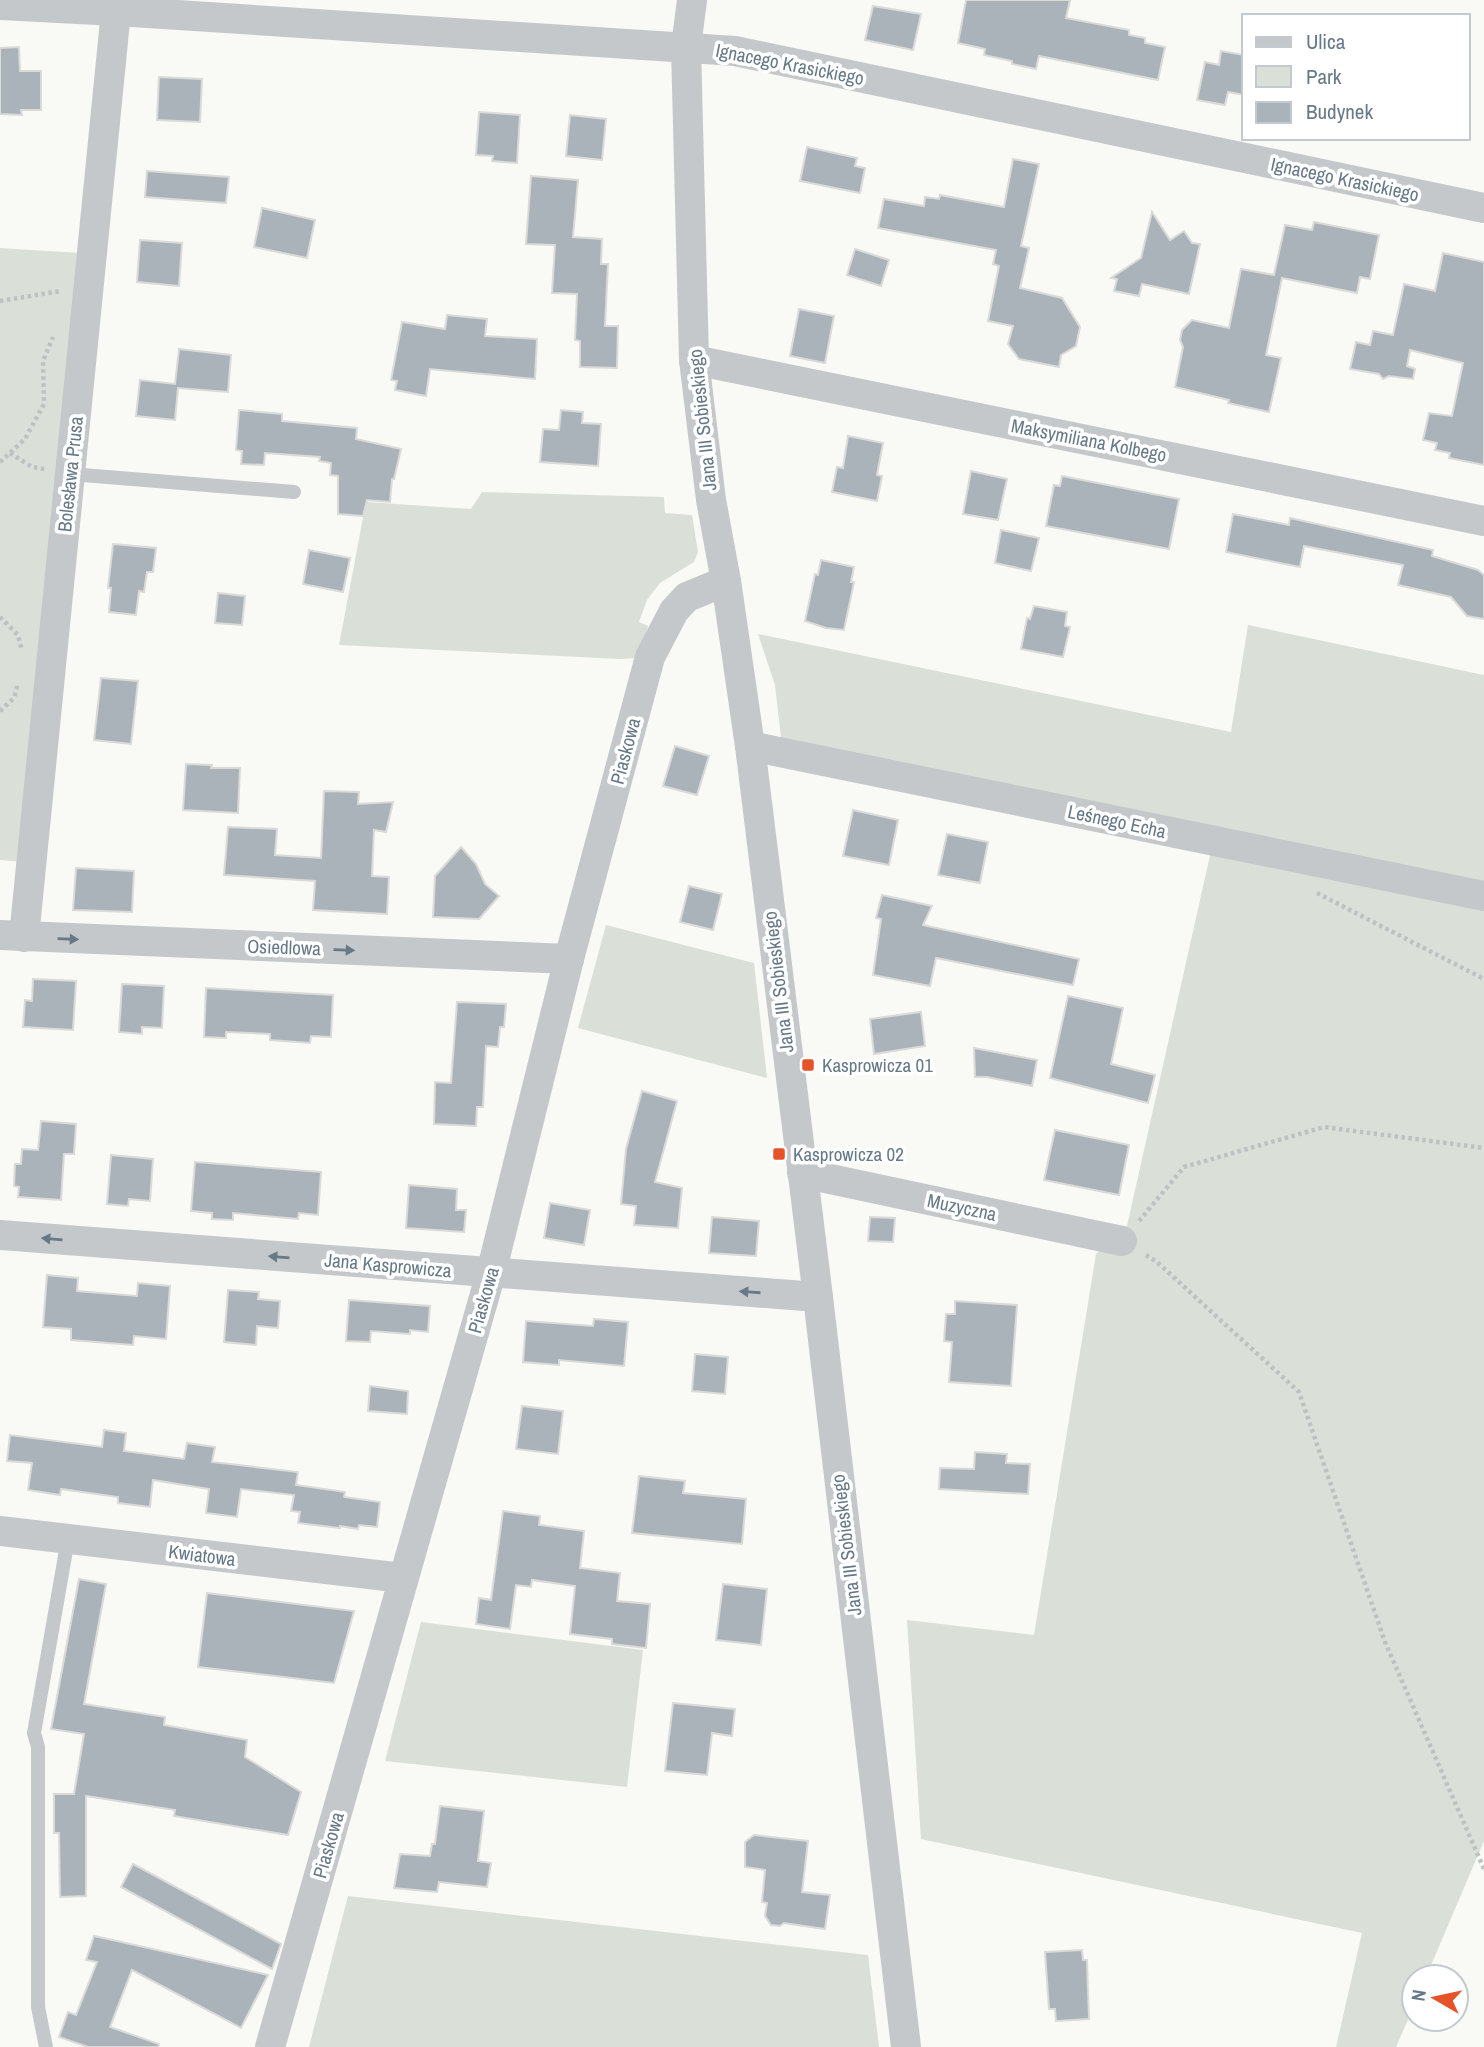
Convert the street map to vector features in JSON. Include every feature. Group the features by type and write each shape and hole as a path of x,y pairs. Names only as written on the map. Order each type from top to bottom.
{"street":[{"name":"Jana III Sobieskiego","path":"692,0 686,47 694,360 711,500 726,581 750,746 906,2047"},
{"name":"Ignacego Krasickiego","path":"0,5 735,51 1484,208"},
{"name":"Bolesława Prusa","path":"12,936 70,474 116,11"},
{"name":"Maksymiliana Kolbego","path":"694,360 1484,521"},
{"name":"Piaskowa","path":"270,2047 491,1273 569,959 650,657 674,611 687,597 726,581"},
{"name":"Leśnego Echa","path":"750,746 1484,896"},
{"name":"Osiedlowa","path":"12,936 569,959"},
{"name":"Muzyczna","path":"802,1173 1122,1241"},
{"name":"Jana Kasprowicza","path":"0,1235 818,1297"},
{"name":"Kwiatowa","path":"0,1531 403,1578"}],"lane":[{"path":"70,474 294,492"},
{"path":"46,2047 38,2007 38,1747 34,1733 68,1539"}],"path":[{"path":"0,301 62,291 61,301"},
{"path":"0,462 25,439 44,404 43,361 55,330"},
{"path":"0,616 18,635 24,662"},
{"path":"0,711 14,698 21,674"},
{"path":"1311,890 1484,979"},
{"path":"1484,1148 1324,1127 1184,1167 1122,1241 1157,1262 1298,1392 1385,1642 1484,1869"}],"green space":[{"path":"0,248 81,253 24,862 0,860"},
{"path":"482,492 664,497 665,513 692,515 698,552 694,562 660,583 647,600 639,622 648,626 639,658 339,645 366,502 471,509"},
{"path":"1248,625 1484,675 1484,888 782,746 775,685 758,634 1231,732"},
{"path":"1211,851 1484,907 1484,1841 1432,1963 1400,1963 1400,2033 1402,2033 1396,2047 1336,2047 1362,1933 921,1839 907,1620 1034,1635 1096,1254 1127,1226"},
{"path":"606,925 754,963 767,1078 578,1028"},
{"path":"421,1622 643,1650 627,1787 385,1761"},
{"path":"348,1896 868,1955 879,2047 309,2047"}],"building":[{"path":"966,0 1070,0 1066,18 1129,30 1129,35 1145,38 1145,43 1165,47 1158,80 1039,56 1036,69 984,55 985,49 958,43"},
{"path":"873,6 921,14 913,50 865,40"},
{"path":"19,47 20,71 41,71 41,110 21,110 22,115 0,114 0,48"},
{"path":"1221,51 1242,55 1242,95 1228,92 1225,105 1197,100 1205,62 1219,65"},
{"path":"159,77 202,79 200,122 157,120"},
{"path":"479,112 520,115 517,163 492,161 493,156 476,155"},
{"path":"570,115 606,119 602,160 566,156"},
{"path":"807,147 857,158 855,166 865,168 860,193 800,181"},
{"path":"1013,159 1039,164 1021,246 1029,248 1020,288 1062,298 1080,327 1076,346 1061,355 1059,367 1019,359 1008,344 1013,326 988,321 999,266 993,264 996,250 878,228 884,199 924,206 925,197 939,199 940,195 1004,207"},
{"path":"147,171 229,177 226,203 145,197"},
{"path":"531,176 578,180 573,237 602,239 601,264 608,264 605,326 618,326 617,368 580,367 580,341 575,340 577,294 552,293 555,245 526,244"},
{"path":"262,208 315,220 307,258 254,247"},
{"path":"1152,212 1170,240 1184,231 1192,243 1200,244 1189,294 1142,284 1139,296 1114,291 1117,279 1111,278 1141,258"},
{"path":"1314,222 1379,235 1370,279 1360,277 1357,293 1282,278 1266,355 1281,358 1269,412 1175,387 1183,347 1180,340 1182,330 1192,320 1229,328 1241,269 1274,275 1285,225 1312,230"},
{"path":"140,240 182,243 179,286 137,282"},
{"path":"855,249 889,260 881,286 847,275"},
{"path":"1443,253 1484,262 1484,465 1449,458 1450,453 1435,450 1437,443 1423,440 1429,413 1452,416 1463,363 1410,350 1407,366 1415,369 1413,379 1389,376 1383,379 1379,374 1350,369 1356,342 1370,345 1373,331 1393,335 1404,284 1435,291"},
{"path":"799,309 834,316 825,363 790,356"},
{"path":"447,315 487,319 485,336 537,339 535,379 430,369 426,396 395,390 397,381 391,380 402,322 445,329"},
{"path":"179,349 231,355 228,392 178,388 175,420 136,416 140,380 175,384"},
{"path":"239,410 282,414 282,421 357,428 356,439 401,449 392,479 390,502 367,500 363,516 338,514 338,476 330,475 331,463 319,461 320,457 265,453 264,465 241,464 242,451 236,450"},
{"path":"561,410 583,412 582,423 601,424 598,466 540,462 543,429 559,430"},
{"path":"848,436 883,443 877,475 882,476 877,501 832,492 837,467 843,468"},
{"path":"971,471 1007,479 998,520 963,514"},
{"path":"1062,476 1179,499 1169,549 1046,526 1054,485 1060,486"},
{"path":"1233,514 1289,525 1290,518 1433,550 1432,556 1478,570 1484,575 1484,619 1467,616 1451,597 1398,585 1403,565 1304,546 1300,567 1226,552"},
{"path":"1001,530 1039,538 1031,571 995,563"},
{"path":"113,544 156,548 153,572 147,572 144,592 139,591 136,615 109,612 111,588 108,588"},
{"path":"309,550 350,558 343,592 303,584"},
{"path":"821,560 854,567 851,582 854,582 844,630 805,621 815,574 818,575"},
{"path":"218,593 245,596 242,625 215,623"},
{"path":"1034,606 1067,612 1065,626 1070,627 1063,657 1021,649 1027,618 1030,619"},
{"path":"101,678 138,681 131,744 94,740"},
{"path":"675,746 709,756 697,795 663,786"},
{"path":"186,764 212,765 211,768 240,768 238,813 183,810"},
{"path":"324,791 359,792 358,804 393,802 386,832 374,830 372,876 389,877 387,914 313,910 315,881 224,875 228,827 277,829 275,855 321,858"},
{"path":"853,810 898,820 889,865 843,856"},
{"path":"947,834 988,842 980,883 938,875"},
{"path":"461,847 476,864 485,884 499,896 479,919 433,917 435,876"},
{"path":"76,868 134,871 132,912 73,910"},
{"path":"689,886 722,894 713,930 680,922"},
{"path":"882,895 932,906 923,925 1079,959 1073,985 936,958 930,986 873,975 881,919 876,918"},
{"path":"33,979 76,981 73,1030 23,1027 25,1000 32,1001"},
{"path":"122,984 164,986 162,1028 142,1027 142,1034 119,1032"},
{"path":"206,988 333,995 331,1037 311,1036 310,1043 270,1040 270,1034 226,1032 226,1038 204,1037"},
{"path":"1068,996 1123,1008 1111,1064 1155,1075 1148,1103 1050,1078"},
{"path":"457,1002 506,1004 504,1027 500,1027 498,1047 486,1046 483,1107 477,1107 476,1126 434,1124 435,1082 451,1083"},
{"path":"921,1012 925,1046 874,1054 870,1019"},
{"path":"974,1048 1037,1060 1032,1086 975,1077"},
{"path":"642,1091 677,1101 655,1182 682,1188 678,1228 634,1225 636,1206 621,1204 626,1149"},
{"path":"41,1121 76,1124 74,1154 64,1154 61,1200 18,1197 19,1187 14,1186 15,1164 21,1164 22,1149 38,1150"},
{"path":"1055,1130 1129,1145 1119,1195 1044,1180"},
{"path":"111,1155 153,1159 150,1201 129,1199 128,1206 107,1204"},
{"path":"195,1162 321,1172 318,1215 299,1213 298,1219 233,1213 233,1220 212,1219 212,1213 191,1211"},
{"path":"409,1185 457,1189 456,1210 466,1210 464,1232 406,1228"},
{"path":"550,1203 590,1210 584,1245 544,1238"},
{"path":"712,1217 759,1221 756,1256 709,1253"},
{"path":"870,1217 895,1218 893,1242 868,1241"},
{"path":"47,1275 78,1278 77,1291 137,1296 138,1283 170,1286 166,1339 134,1336 133,1345 71,1340 71,1329 43,1327"},
{"path":"228,1290 259,1292 258,1299 280,1301 278,1328 257,1326 256,1345 224,1342"},
{"path":"349,1300 430,1306 428,1332 410,1330 410,1334 371,1331 370,1342 346,1341"},
{"path":"955,1301 1017,1305 1011,1386 949,1382 952,1342 944,1341 946,1314 955,1314"},
{"path":"594,1319 628,1322 624,1366 559,1360 559,1365 523,1362 526,1321 593,1326"},
{"path":"695,1354 728,1357 725,1394 692,1391"},
{"path":"370,1386 408,1391 407,1414 368,1411"},
{"path":"522,1406 563,1411 558,1454 516,1449"},
{"path":"104,1430 126,1433 124,1451 184,1459 187,1443 215,1447 212,1462 298,1472 296,1485 345,1492 344,1497 380,1502 377,1527 359,1525 358,1529 298,1523 300,1512 291,1511 294,1495 241,1489 237,1517 206,1513 209,1489 153,1480 150,1507 118,1503 118,1497 61,1489 60,1495 28,1490 32,1463 7,1461 10,1435 102,1447"},
{"path":"975,1452 1007,1454 1006,1463 1030,1464 1028,1494 939,1489 940,1468 974,1469"},
{"path":"639,1476 685,1481 683,1493 746,1499 742,1544 632,1533"},
{"path":"503,1511 540,1516 539,1525 584,1531 580,1568 620,1573 617,1601 650,1604 646,1648 612,1644 612,1639 570,1634 575,1586 532,1580 531,1587 516,1585 510,1629 476,1624 479,1598 491,1600"},
{"path":"79,1579 106,1584 84,1704 165,1717 164,1725 247,1740 245,1757 301,1792 288,1835 174,1816 175,1810 86,1796 86,1896 60,1897 59,1833 54,1833 54,1794 74,1794 84,1734 51,1729"},
{"path":"723,1584 767,1589 761,1645 716,1640"},
{"path":"207,1593 354,1611 334,1683 198,1667"},
{"path":"673,1703 735,1709 732,1736 712,1733 707,1775 665,1771"},
{"path":"440,1806 484,1811 478,1861 491,1863 487,1887 439,1882 437,1892 394,1888 400,1854 430,1856 432,1844 435,1844"},
{"path":"754,1835 808,1841 802,1892 830,1895 825,1929 784,1923 780,1926 771,1925 765,1916 767,1903 762,1902 765,1870 745,1867 745,1842"},
{"path":"133,1864 281,1944 272,1969 121,1887"},
{"path":"94,1936 268,1975 241,2028 132,1970 110,2027 159,2044 158,2047 88,2047 59,2037 68,2012 76,2015 97,1962 86,1960"},
{"path":"1082,1950 1083,1960 1087,1960 1089,2019 1056,2021 1055,2009 1049,2009 1045,1952"}],"place":[{"name":"Kasprowicza 01","path":"808,1065"},
{"name":"Kasprowicza 02","path":"779,1154"}]}
